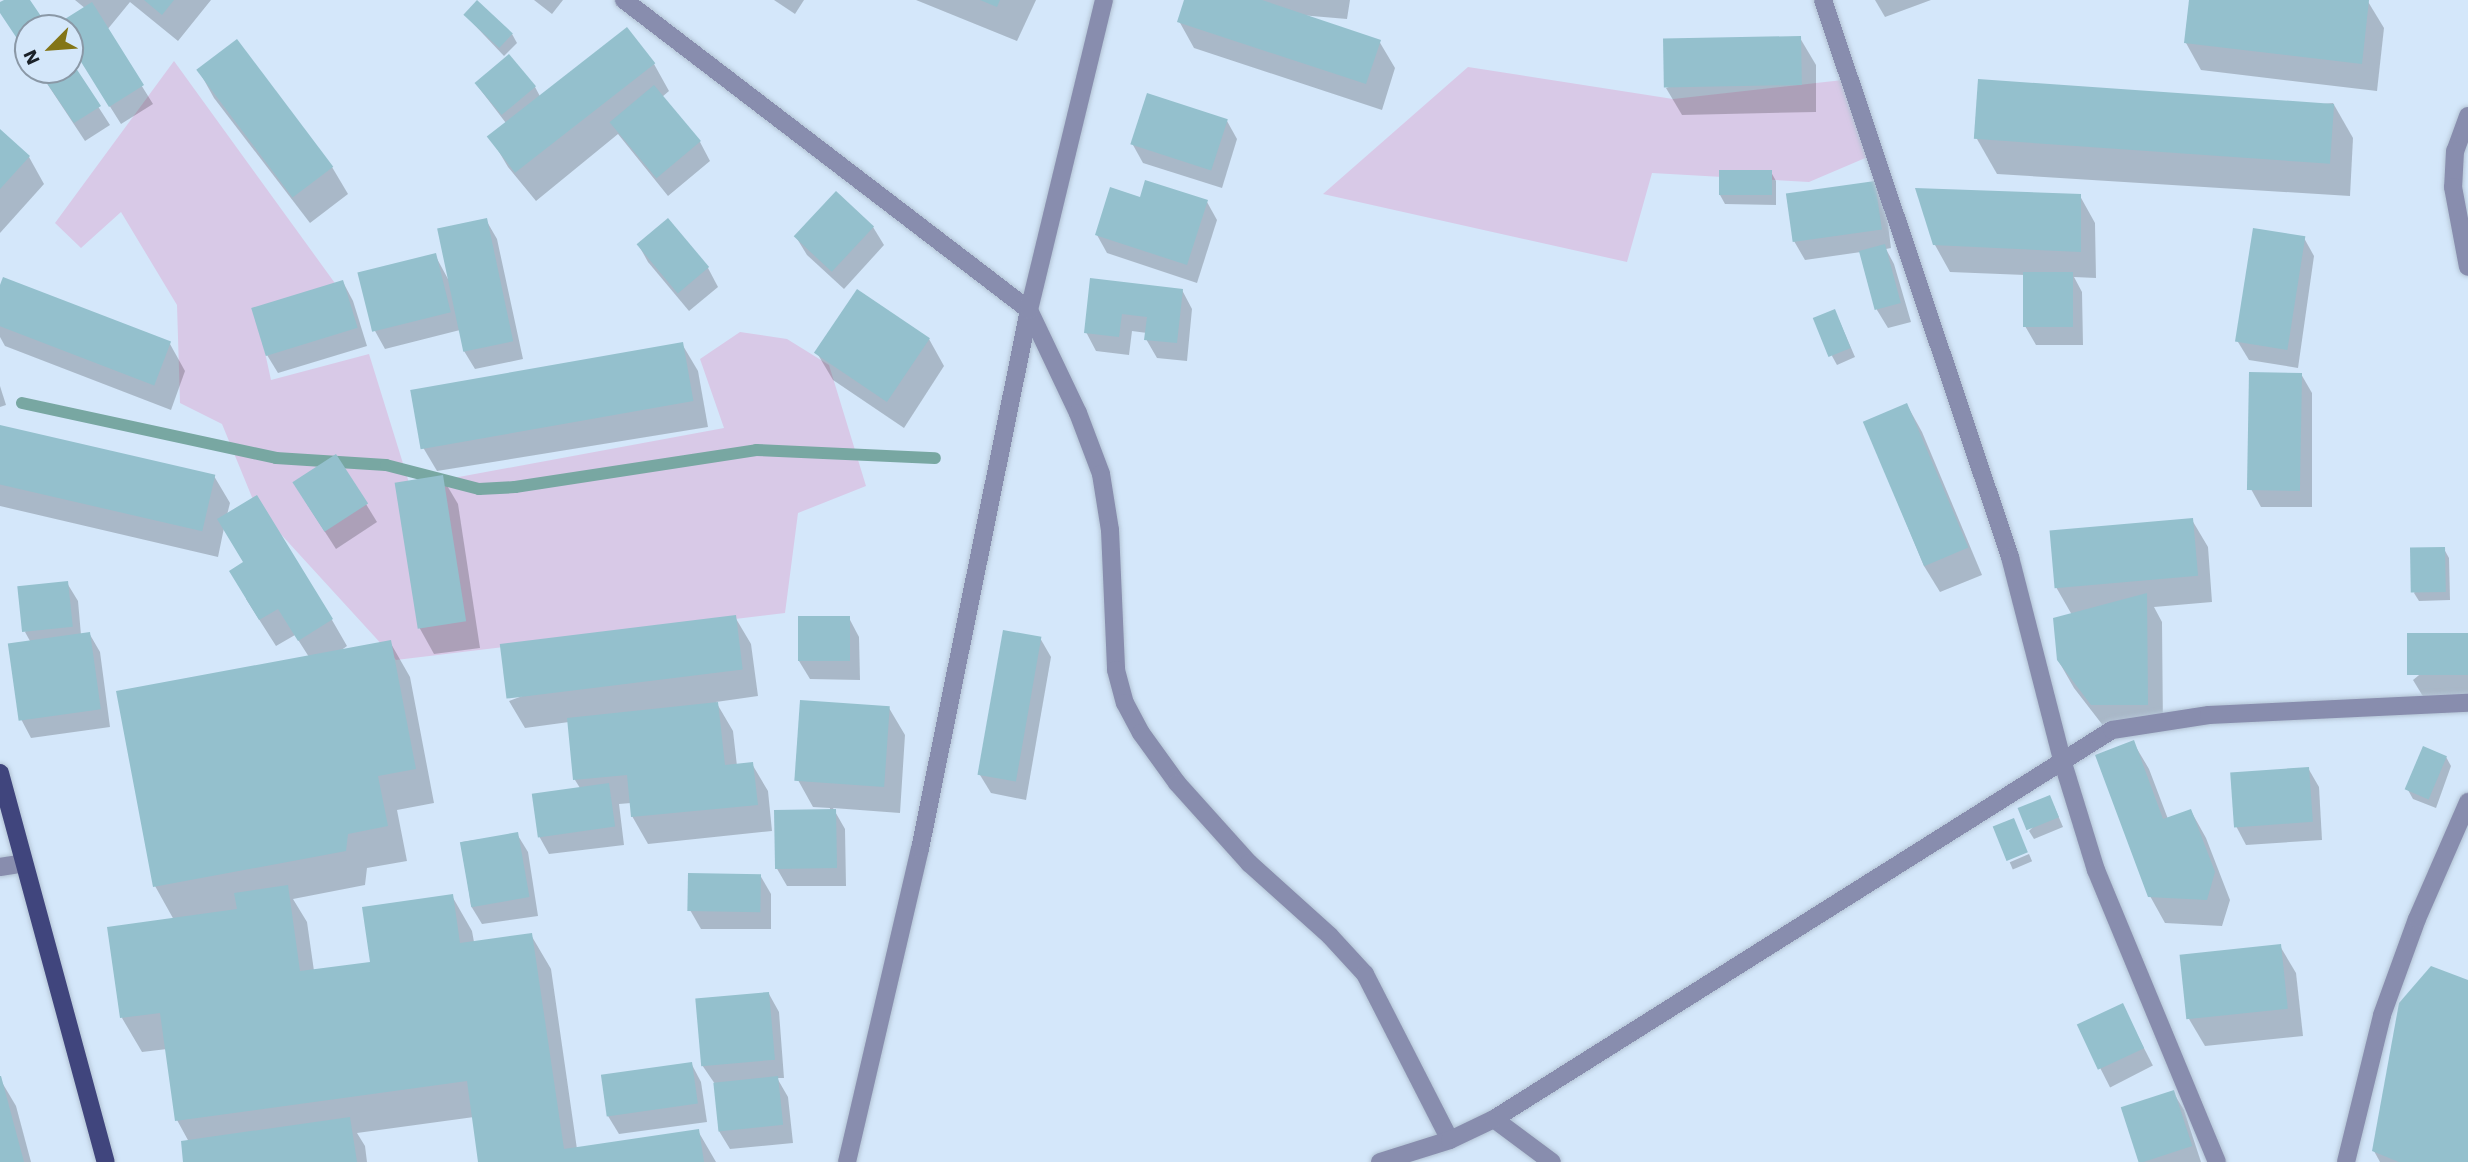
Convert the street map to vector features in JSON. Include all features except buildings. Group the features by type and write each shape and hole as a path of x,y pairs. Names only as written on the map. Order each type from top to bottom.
{"main road":[{"path":"0,773 106,1162"}],"street":[{"path":"624,0 1029,310 1078,413 1101,474 1110,530 1116,670 1125,703 1141,733 1177,783 1250,863 1329,936 1365,974 1450,1140"},
{"path":"847,1162 920,849 1029,310 1104,0"},
{"path":"1823,0 2010,557 2063,763 2096,870 2217,1162"},
{"path":"2468,116 2455,151 2454,187 2468,267"},
{"path":"1380,1162 1450,1140 1494,1119 2112,730 2140,723 2209,715 2468,703"},
{"path":"2346,1162 2382,1015 2417,919 2468,802"},
{"path":"0,867 24,863"},
{"path":"1494,1119 1552,1162"}],"shaded area":[{"path":"174,61 337,286 259,325 271,380 369,354 410,486 724,428 700,359 740,332 787,339 829,365 866,486 798,513 785,613 396,660 256,507 222,424 180,403 177,305 121,212 81,248 55,223"},
{"path":"1468,67 1673,99 1843,80 1877,153 1809,182 1652,173 1627,262 1323,194"}],"waterway":[{"path":"22,403 276,458 386,465 479,489 515,487 756,450 935,458"}]}
